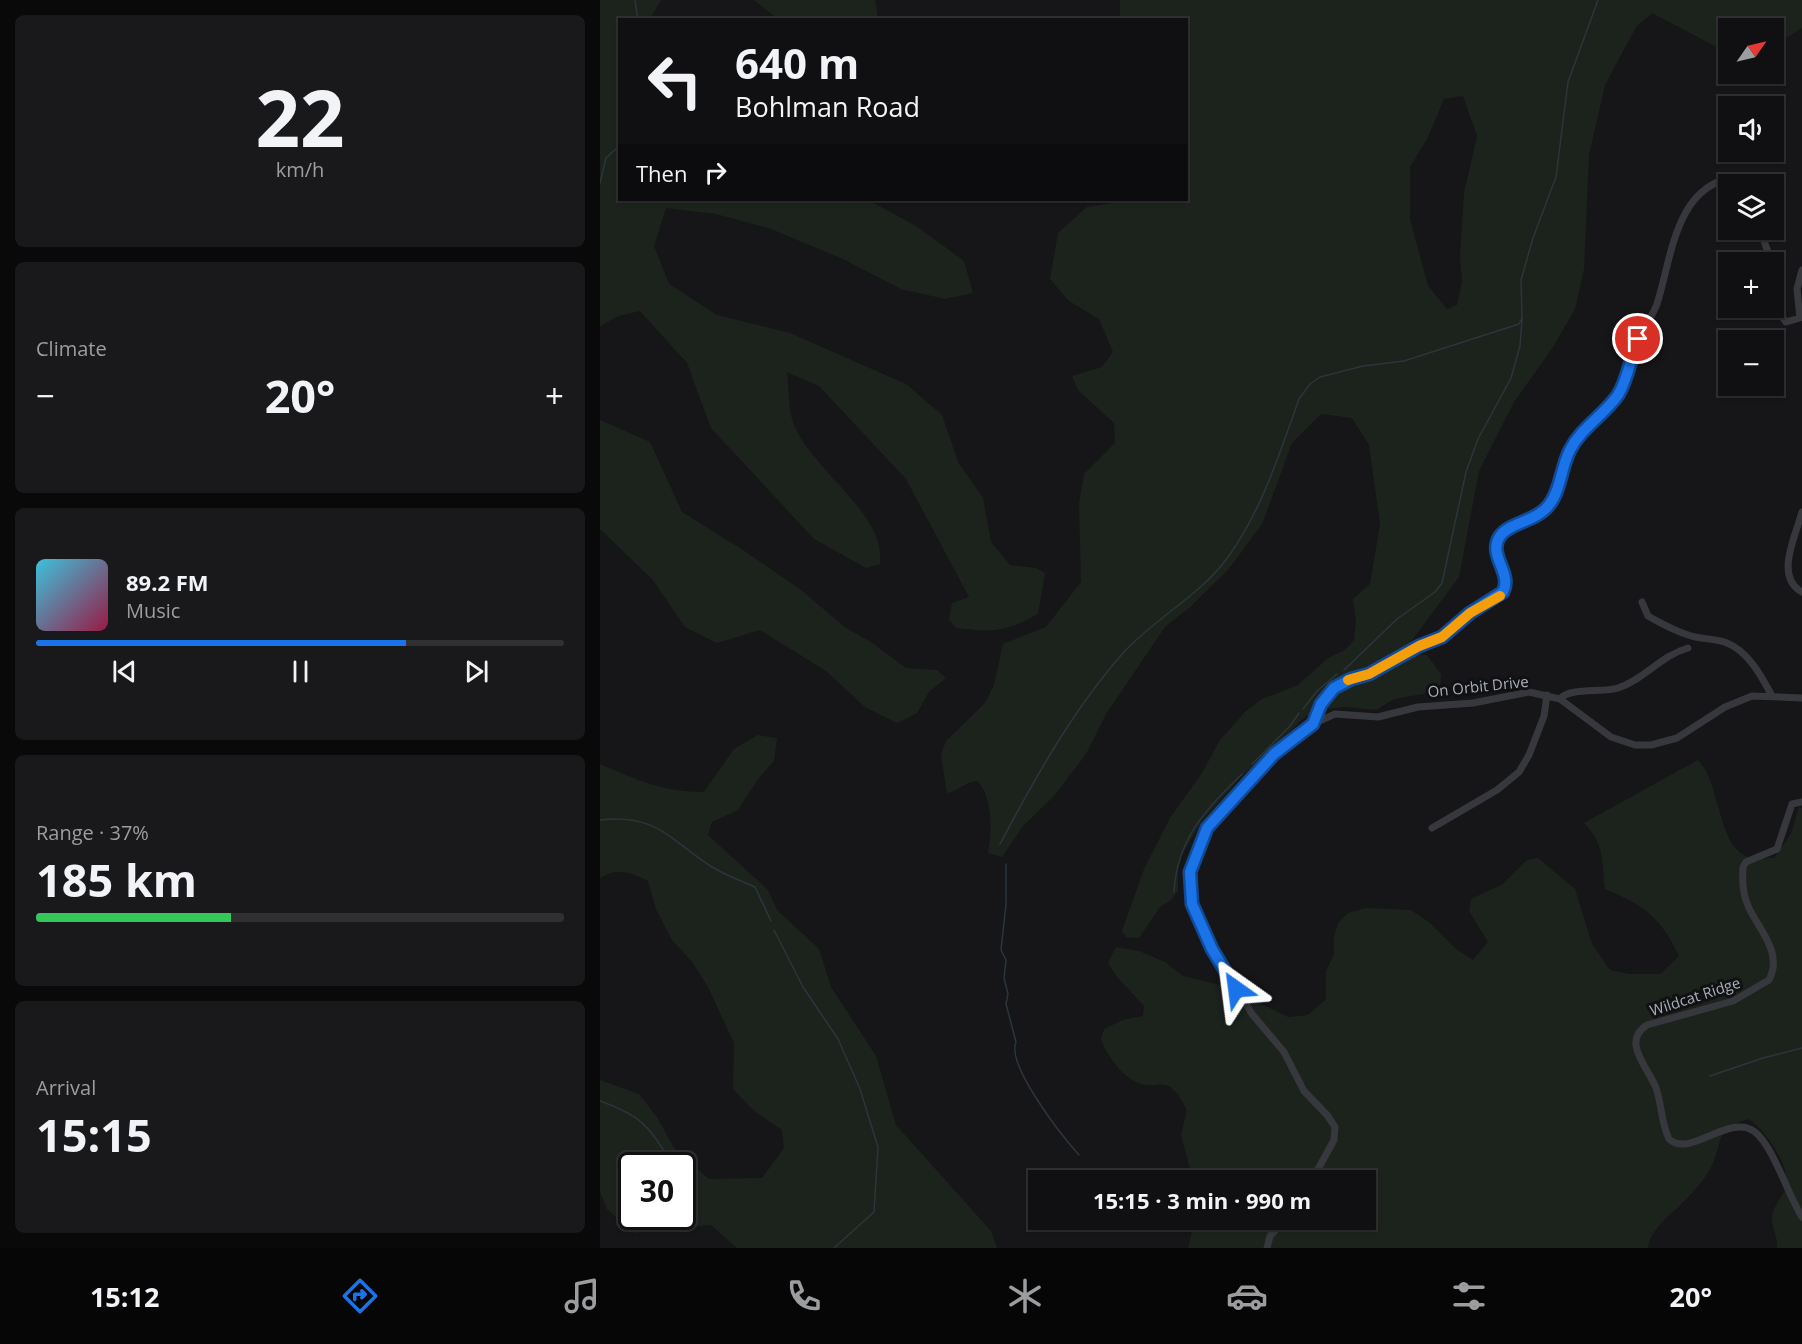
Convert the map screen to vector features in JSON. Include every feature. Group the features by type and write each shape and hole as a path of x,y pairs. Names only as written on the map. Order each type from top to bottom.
{"street":[{"path":"1318,1170 1334,1140 1335,1127 1304,1091 1284,1052 1252,1014 1200,925 1189,887 1192,861 1200,840 1216,816 1274,754 1313,724 1321,704 1334,688 1351,679 1369,674 1419,646 1442,637 1470,613 1503,592 1506,582 1496,549 1499,538 1506,530 1538,516 1551,503 1565,460 1577,438 1618,394 1638,339 1657,304 1686,210 1696,196 1718,181"},
{"path":"1764,240 1776,274 1779,315 1788,323 1801,319 1797,289 1802,270"},
{"path":"1802,512 1787,573 1792,584 1802,592"},
{"path":"1642,602 1648,616 1661,623 1692,637 1726,642 1739,649 1762,678 1772,696"},
{"path":"1560,699 1566,694 1615,689 1630,684 1666,656 1688,648"},
{"name":"On Orbit Drive","path":"1313,724 1335,714 1377,717 1418,706 1466,704 1529,693 1560,699 1611,737 1635,745 1651,745 1692,731 1725,707 1752,696 1802,698"},
{"path":"1432,828 1497,790 1519,772 1529,755 1544,716 1547,695"},
{"name":"Wildcat Ridge","path":"1802,801 1792,804 1777,849 1746,862 1743,867 1748,906 1764,931 1773,954 1774,965 1769,980 1733,1001 1647,1025 1637,1038 1638,1054 1656,1087 1664,1130 1669,1139 1673,1143 1684,1144 1740,1126 1754,1131 1766,1148 1802,1217"},
{"path":"1267,1248 1270,1236 1276,1230"}],"shaded area":[{"path":"600,0 661,0 651,18 618,18 618,201 870,201 916,226 964,261 973,293 945,299 901,289 843,259 771,229 716,214 666,208 654,246 669,284 717,315 790,333 906,384 942,415 958,462 983,498 991,542 1010,565 1036,568 1045,573 1038,614 1016,625 998,630 956,628 949,620 952,603 969,597 906,479 819,386 787,372 789,404 793,422 802,440 815,457 860,509 879,545 880,564 866,568 814,539 711,428 687,363 640,311 618,316 600,326"},
{"path":"754,0 875,0 878,18 777,18"},
{"path":"1120,0 1802,0 1802,28 1784,39 1784,18 1718,18 1718,48 1652,13 1636,27 1605,85 1589,155 1584,269 1575,309 1553,347 1514,402 1479,471 1459,577 1410,643 1387,660 1386,673 1418,654 1427,655 1441,674 1440,685 1423,694 1394,699 1376,710 1345,707 1315,710 1303,719 1241,777 1202,821 1182,855 1178,870 1178,891 1170,901 1160,907 1139,938 1126,937 1122,931 1144,869 1170,818 1202,773 1220,740 1245,712 1262,699 1298,685 1328,658 1345,650 1354,640 1356,621 1353,599 1370,584 1380,524 1369,445 1352,418 1321,414 1292,443 1262,524 1229,569 1189,608 1165,627 1106,714 1086,754 1054,796 1023,826 1002,857 988,853 990,816 983,789 978,781 974,781 947,793 941,755 946,741 985,703 994,685 1003,644 1046,627 1081,582 1079,504 1084,474 1115,443 1114,423 1078,390 1072,376 1102,367 1113,352 1099,319 1069,301 1050,279 1058,233 1087,207 1126,201 1188,201 1188,18 1120,18","holes":["1463,96 1477,136 1464,193 1460,255 1462,282 1457,305 1447,309 1428,286 1410,219 1410,167 1428,137 1444,99"]},
{"path":"600,420 650,442 682,512 801,590 846,628 871,642 906,668 937,670 946,678 929,692 917,713 897,723 865,707 826,671 760,630 717,643 685,627 653,580 600,529"},
{"path":"758,735 777,738 774,761 758,779 738,810 712,822 708,835 768,890 777,910 819,949 831,987 876,1056 896,1125 991,1231 997,1248 737,1248 711,1225 696,1227 696,1167 709,1179 762,1178 784,1148 782,1130 754,1111 733,1089 734,1043 708,987 693,963 672,940 656,909 648,881 624,872 612,873 600,878 600,764 638,780 663,787 704,792 734,749"},
{"path":"1698,760 1711,783 1730,839 1746,856 1774,858 1791,834 1799,807 1802,808 1802,1248 1777,1248 1772,1216 1786,1186 1784,1168 1775,1148 1761,1130 1748,1119 1729,1127 1724,1132 1711,1167 1690,1196 1658,1227 1651,1237 1648,1248 1188,1248 1192,1230 1376,1230 1376,1170 1190,1170 1181,1135 1187,1110 1179,1097 1168,1086 1143,1085 1128,1077 1114,1063 1101,1040 1104,1029 1123,1020 1143,1016 1144,1006 1117,977 1108,963 1116,947 1139,951 1165,962 1183,976 1224,986 1288,1017 1308,1015 1326,999 1326,971 1334,954 1334,937 1338,923 1348,913 1366,908 1411,910 1430,923 1456,949 1473,960 1488,942 1469,911 1471,899 1503,884 1527,860 1538,858 1575,889 1592,944 1610,970 1629,974 1661,974 1679,956 1672,942 1650,914 1631,901 1605,889 1599,847 1584,823"},
{"path":"600,1080 639,1094 657,1117 679,1152 618,1152 618,1219 607,1209 600,1192"},
{"path":"631,1230 663,1230 634,1233"}],"waterway":[{"path":"635,0 638,18"},
{"path":"1000,844 1056,744 1088,696 1137,639 1191,595 1217,571 1228,557 1251,520 1277,460 1299,399 1310,384 1320,377 1363,366 1404,361 1519,324 1522,318 1521,280 1533,238 1556,177 1568,82 1598,0"},
{"path":"600,183 606,158 618,147"},
{"path":"1344,670 1397,619 1435,592 1442,583 1466,472 1478,439 1511,378 1520,346 1522,319"},
{"path":"1303,709 1317,691 1337,674"},
{"path":"1252,764 1290,726 1299,713"},
{"path":"1174,892 1181,856 1195,827 1216,800 1242,774"},
{"path":"600,820 636,821 662,831 712,867 755,887 771,921"},
{"path":"1006,864 1006,904 1001,950 1006,960 1004,978 1008,994 1006,1004 1016,1042 1015,1053 1019,1067 1037,1100 1079,1155"},
{"path":"774,930 803,987 838,1039 860,1089 878,1147 874,1212 834,1248"},
{"path":"1710,1076 1802,1048"},
{"path":"600,1101 625,1111 642,1123 649,1129 665,1152"}],"slow traffic":[{"path":"1348,680 1369,674 1426,642 1442,637 1470,613 1500,596"}],"route":[{"path":"1236,989 1212,949 1192,904 1189,887 1192,861 1207,828 1274,754 1295,735 1313,724 1317,719 1321,704 1334,688 1388,665 1426,642 1442,637 1470,613 1496,599 1503,592 1506,582 1497,555 1497,541 1506,530 1538,516 1551,503 1565,460 1577,438 1618,394 1638,339"}]}
